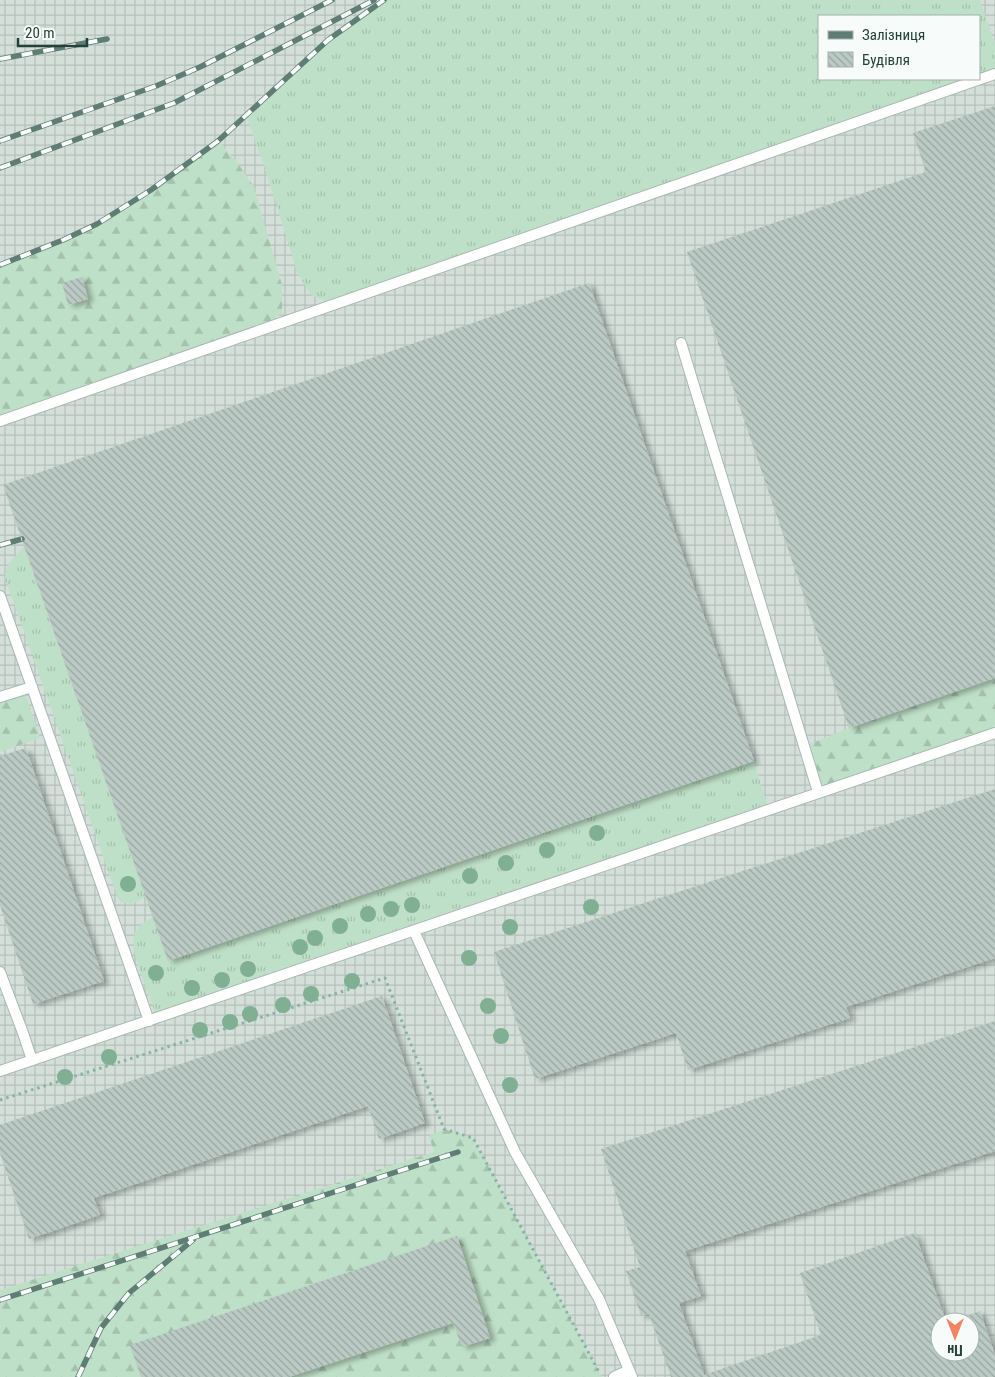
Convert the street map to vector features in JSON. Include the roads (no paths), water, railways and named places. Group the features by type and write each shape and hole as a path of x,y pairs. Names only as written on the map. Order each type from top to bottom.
{"lane":[{"path":"980,79 995,74"},
{"path":"0,421 978,80"},
{"path":"681,343 818,792"},
{"path":"0,596 149,1021"},
{"path":"0,697 32,687"},
{"path":"0,1071 995,733"},
{"path":"414,931 516,1152 599,1299 630,1374 614,1377"},
{"path":"0,972 32,1060"}],"railway":[{"path":"0,141 156,86 200,67 332,0"},
{"path":"0,168 174,103 374,0"},
{"path":"0,265 63,240 97,224 151,190 218,141 328,40 384,0"},
{"path":"0,59 107,39"},
{"path":"0,545 22,539"},
{"path":"0,1300 458,1152"},
{"path":"78,1377 101,1328 129,1293 193,1240"}]}
